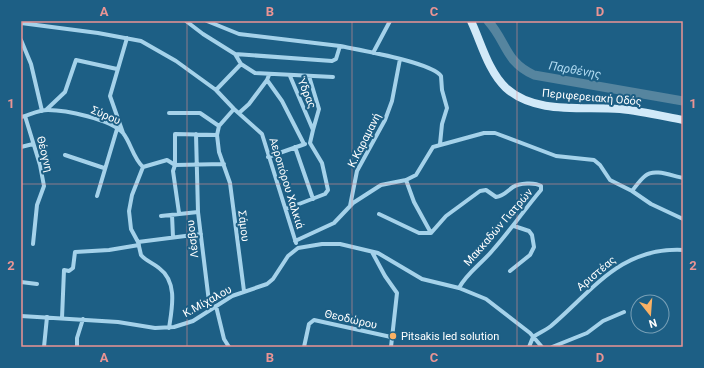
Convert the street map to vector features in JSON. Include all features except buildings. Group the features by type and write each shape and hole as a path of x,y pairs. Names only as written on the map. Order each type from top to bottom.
{"main road":[{"name":"Περιφερειακή Οδός","path":"471,21 499,80 509,90 525,100 548,105 621,109 683,120"}],"street":[{"path":"186,21 203,34 235,54 241,64 216,90"},
{"path":"207,21 240,34 340,46 400,59 435,70 441,76 442,90 447,108 442,124 440,144"},
{"path":"373,53 390,21"},
{"name":"Αεροπόρου Χαλκιά","path":"21,23 141,41 176,61 216,90 234,109 262,134 268,157 298,248"},
{"path":"123,133 110,100 127,38"},
{"path":"21,40 31,64 44,110"},
{"path":"235,54 332,61 338,56 340,46"},
{"name":"Κ.Καραμανή","path":"349,207 357,171 376,138 390,107 400,59"},
{"path":"23,116 44,110 65,92 76,60 117,70"},
{"name":"Ύδρας","path":"241,64 251,71 269,75 290,76 313,130"},
{"path":"239,113 249,104 268,80 269,75"},
{"path":"290,76 333,77"},
{"path":"286,209 325,194 328,190 322,163 310,143 319,109 309,76"},
{"path":"268,80 282,101 304,144"},
{"path":"179,213 174,176 175,134 217,135 219,126 234,109"},
{"name":"Σύρου","path":"44,110 77,114 100,120 117,128 123,133 138,162 143,168"},
{"path":"170,113 200,113 219,126"},
{"name":"Θέογνη","path":"23,116 33,144 44,186 37,205 33,244"},
{"path":"97,196 117,128"},
{"path":"295,241 334,223 357,200 381,186 406,180 419,172 432,149 440,144 484,133 495,133 556,156 592,160 600,165 610,180 632,191 651,204 683,219"},
{"name":"Λέσβου","path":"196,134 198,212 210,310"},
{"name":"Σάμου","path":"217,135 219,152 230,183 244,291"},
{"path":"268,157 310,143"},
{"path":"21,147 33,144"},
{"path":"295,147 313,199"},
{"path":"65,155 104,168"},
{"path":"169,328 173,300 172,287 160,268 141,255 139,244 131,229 130,203 143,168 167,160 175,165 224,164"},
{"path":"632,191 645,176 650,173 683,178"},
{"path":"379,214 419,233 431,233 414,202 406,180"},
{"name":"Μακκαδών Γιατρών","path":"431,233 446,216 480,191 486,190 496,197 502,196 513,186 520,184 540,185 541,190 532,199 514,226 481,264 462,282 459,288"},
{"path":"161,216 198,212"},
{"path":"172,215 174,237"},
{"path":"510,271 530,255 534,247 532,235 529,231 514,226"},
{"path":"62,318 64,270 69,271 73,268 75,252 139,244 174,237 200,234"},
{"path":"298,248 322,244 336,244 384,256 406,271 422,279 459,288 486,299 533,337 542,347"},
{"name":"Κ.Μίχαλου","path":"21,316 83,319 118,322 151,328 169,328 193,321 232,296 270,282 288,256 298,248"},
{"name":"Αριστέας","path":"533,337 550,327 600,281 624,262 658,250 683,250"},
{"path":"372,252 385,276 397,293 391,347"},
{"path":"21,282 37,284"},
{"path":"216,306 224,339 229,347"},
{"path":"552,347 587,333 603,321 624,312"},
{"path":"44,347 46,317"},
{"path":"77,347 77,338 83,319"},
{"name":"Θεοδώρου","path":"304,347 308,324 314,320 391,337"},
{"path":"529,347 533,337"}],"waterway":[{"name":"Παρθένης","path":"488,21 517,64 524,70 534,75 683,101"}],"place":[{"name":"Pitsakis led solution","path":"393,336"}]}
